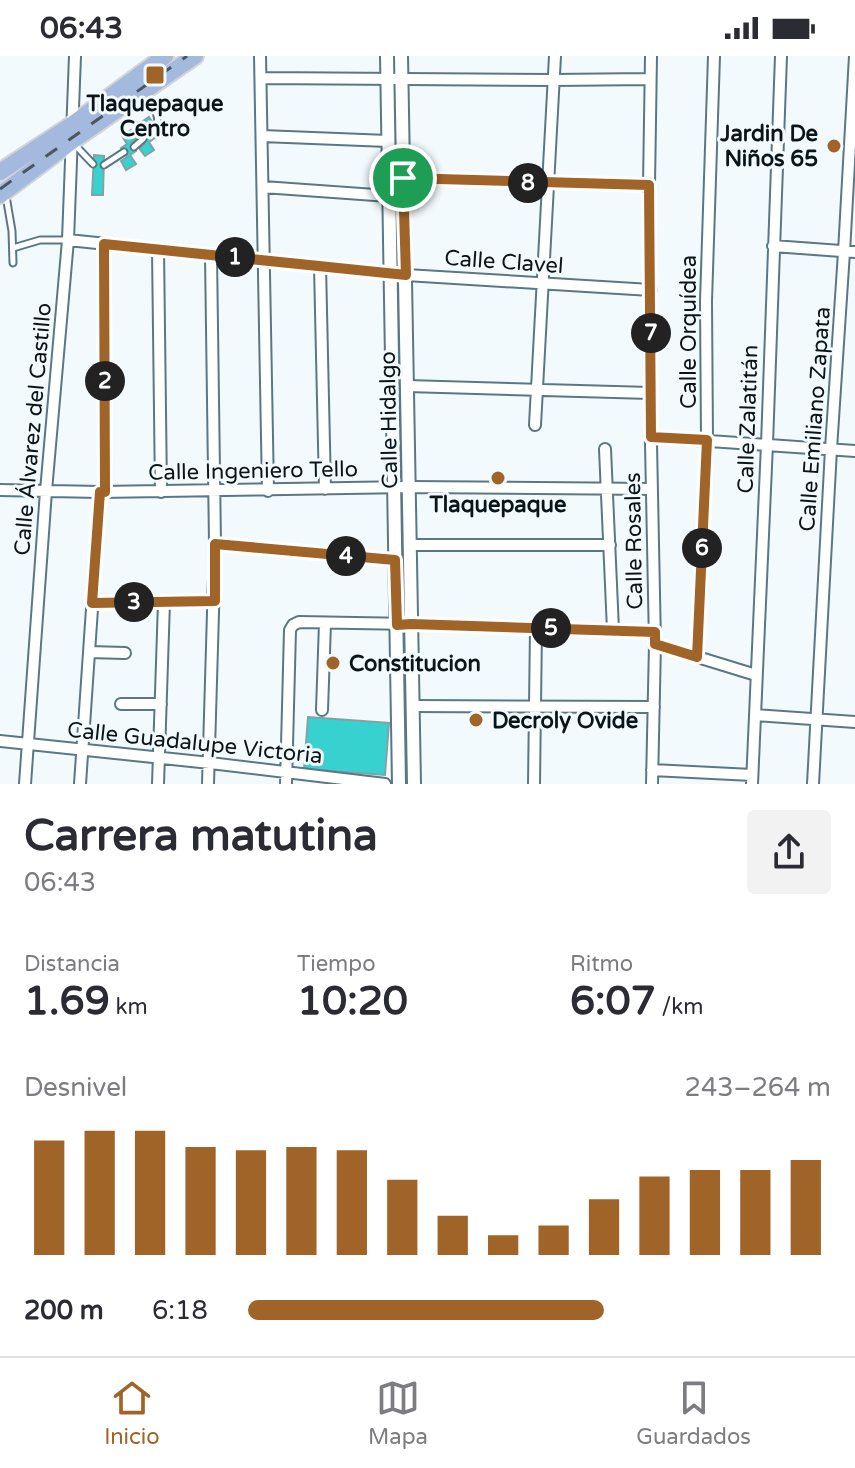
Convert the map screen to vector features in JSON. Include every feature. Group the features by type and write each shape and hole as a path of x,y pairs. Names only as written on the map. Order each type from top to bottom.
{"main road":[{"path":"2,193 165,56"},
{"path":"0,172 148,89 195,56"}],"street":[{"name":"Calle Álvarez del Castillo","path":"25,784 68,240 75,56"},
{"path":"260,56 268,491"},
{"name":"Calle Hidalgo","path":"387,56 399,784"},
{"name":"Calle Hidalgo","path":"401,56 414,784"},
{"path":"535,425 555,56"},
{"name":"Calle Rosales","path":"651,56 650,393 655,632 652,784"},
{"name":"Calle Orquídea","path":"697,657 707,440 706,301 714,56"},
{"name":"Calle Zalatitán","path":"752,780 781,56"},
{"name":"Calle Emiliano Zapata","path":"813,784 831,449 850,252 855,56"},
{"path":"261,78 650,79"},
{"path":"262,136 388,141"},
{"path":"403,178 649,185"},
{"path":"263,187 389,196"},
{"name":"Calle Clavel","path":"68,240 406,275 651,290"},
{"path":"80,784 102,492 104,244"},
{"path":"773,246 850,252"},
{"path":"158,249 161,492"},
{"path":"208,784 216,491 211,255"},
{"path":"320,266 325,489"},
{"path":"407,386 650,393"},
{"path":"651,437 855,451"},
{"path":"605,449 613,630"},
{"name":"Calle Ingeniero Tello","path":"0,490 651,489"},
{"path":"215,544 395,560"},
{"path":"410,545 610,545"},
{"path":"92,603 215,601"},
{"path":"158,784 164,602"},
{"path":"286,778 290,630 299,622 655,632"},
{"path":"322,710 325,623"},
{"path":"534,784 536,628"},
{"path":"655,644 756,675"},
{"path":"89,652 125,653"},
{"path":"121,704 161,704"},
{"path":"413,706 654,707"},
{"path":"755,715 855,722"},
{"name":"Calle Guadalupe Victoria","path":"0,741 210,763 286,778 385,784"},
{"path":"652,770 752,780"}],"lane":[{"path":"148,89 159,122 152,134"},
{"path":"72,133 93,164"},
{"path":"134,147 143,139"},
{"path":"104,165 124,152"},
{"path":"2,193 10,213 13,263"},
{"path":"13,248 40,240 68,240"}],"building":[{"path":"149,117 155,126 150,129 155,138 149,142 154,150 145,156 139,148 145,144 140,135 145,131 140,123"},
{"path":"131,130 136,139 131,143 136,151 130,155 136,164 126,170 121,161 127,157 121,148 127,144 122,136"},
{"path":"94,155 104,156 103,195 92,195"},
{"path":"308,717 389,723 385,775 304,769"}],"railway":[{"path":"0,189 187,56"}],"place":[{"name":"Tlaquepaque Centro","path":"155,75"},
{"name":"Jardin De Niños 65","path":"834,146"},
{"name":"Tlaquepaque","path":"498,478"},
{"name":"Constitucion","path":"333,663"},
{"name":"Decroly Ovide","path":"476,720"}],"route":[{"path":"403,178 649,185 651,437 707,440 697,657 655,644 655,632 397,625 395,560 215,544 215,601 92,603 100,492 105,492 104,244 406,275 403,178"}]}
